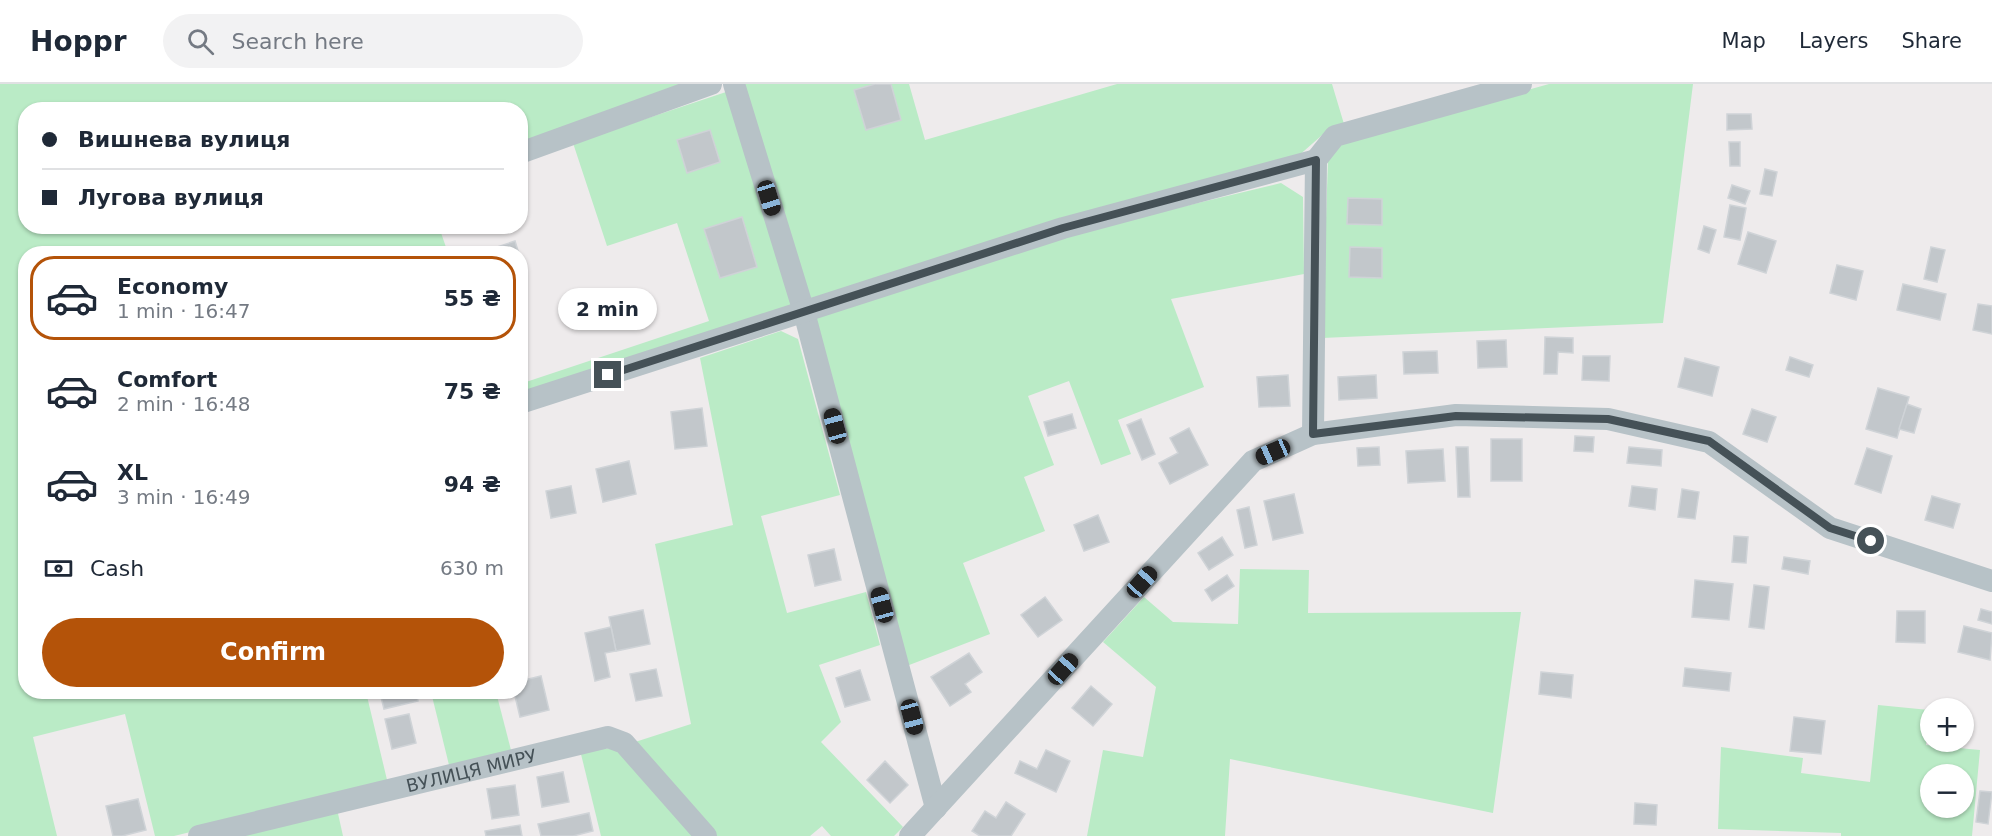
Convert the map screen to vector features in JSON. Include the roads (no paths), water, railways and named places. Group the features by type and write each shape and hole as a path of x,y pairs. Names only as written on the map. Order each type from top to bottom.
{"street":[{"path":"528,150 711,84"},
{"path":"734,84 804,312 936,808"},
{"path":"528,401 1063,228 1316,160 1335,136 1521,84"},
{"path":"1313,434 1316,160"},
{"path":"910,836 1253,460 1313,434 1456,416 1608,419 1709,441 1830,528 1992,581"},
{"name":"ВУЛИЦЯ МИРУ","path":"199,836 608,737 624,743 706,836"}]}
